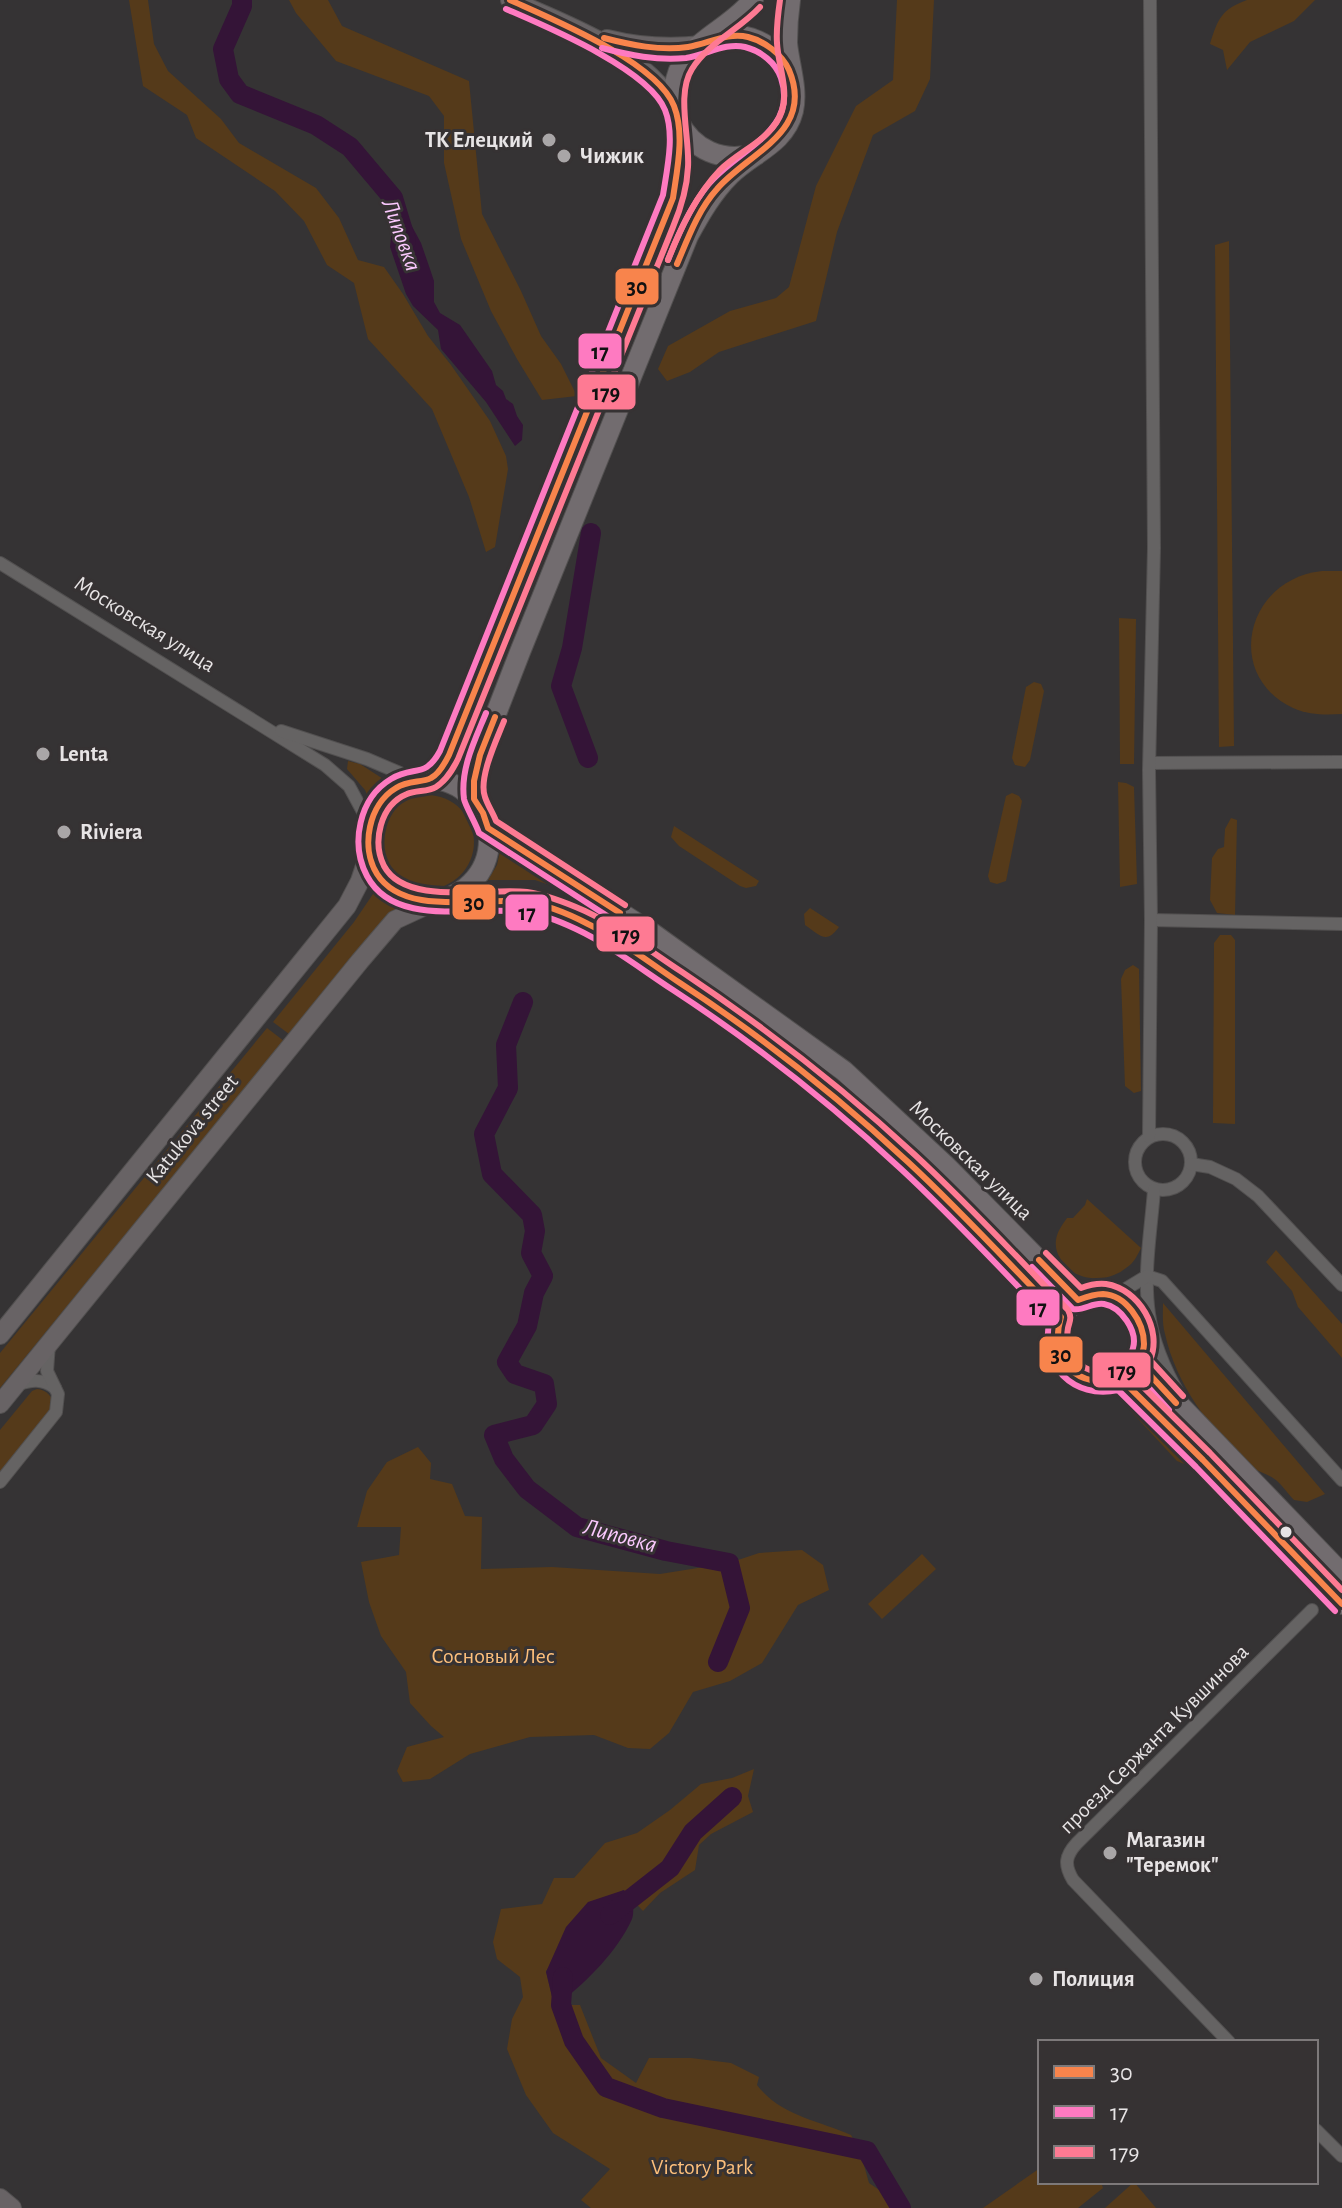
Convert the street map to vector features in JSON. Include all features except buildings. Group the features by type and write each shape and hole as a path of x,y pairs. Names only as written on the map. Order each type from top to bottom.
{"main road":[{"path":"510,0 588,35 623,56 669,97 686,135 711,153 742,157 762,151"},
{"path":"422,779 454,784 474,799 488,828 489,844 479,874 467,888 436,901 407,898 381,879 369,854 369,823 382,799 391,791 442,768 449,755 673,198 678,171 674,85 677,75 687,57 744,12 753,0"},
{"path":"474,799 475,771 486,740 688,236 715,191 732,172 778,139 789,122 794,103 787,43 790,0"},
{"path":"588,35 647,47 702,45 729,36 748,37 765,44 780,57 793,83"},
{"name":"Московская улица","path":"488,828 652,933 844,1071 946,1166 1078,1300"},
{"name":"Katukova street","path":"0,1335 347,906 369,854"},
{"name":"Московская улица","path":"436,901 504,899 554,909 600,931 701,996 821,1086 887,1142 1061,1317"},
{"name":"Katukova street","path":"0,1404 377,940 395,920 436,901"},
{"path":"1092,1294 1110,1295 1126,1305 1134,1315 1144,1341 1143,1351 1138,1362 1121,1379 1095,1382 1070,1368 1059,1354 1057,1326 1061,1317 1078,1300 1092,1294"},
{"path":"1138,1362 1342,1574"},
{"path":"1121,1379 1342,1604"},
{"path":"0,2198 12,2208"}],"street":[{"path":"1149,1137 1154,548 1150,0"},
{"name":"Московская улица","path":"0,563 325,765 349,786 369,823"},
{"name":"Московская улица","path":"265,726 422,779"},
{"path":"1150,763 1342,762"},
{"path":"1151,920 1342,924"},
{"path":"1159,1134 1169,1134 1179,1139 1186,1146 1191,1164 1182,1183 1164,1191 1145,1185 1135,1170 1137,1151 1142,1143 1159,1134"},
{"path":"1191,1164 1210,1167 1236,1179 1258,1196 1342,1285"},
{"path":"1154,1190 1147,1276 1149,1316 1173,1384 1195,1423"},
{"path":"1110,1295 1147,1276 1162,1281 1342,1480"},
{"path":"1144,1341 1149,1316"},
{"path":"0,1482 56,1412 58,1394 47,1371 49,1344"},
{"path":"15,1386 28,1381 45,1381 58,1394"},
{"name":"проезд Сержанта Кувшинова","path":"1227,2040 1073,1880 1065,1867 1068,1853 1077,1843 1312,1610"},
{"path":"1318,2132 1342,2156"}],"green space":[{"path":"129,0 148,0 154,44 168,71 221,119 239,143 316,188 339,218 358,260 384,267 428,336 490,421 506,456 508,469 495,547 486,552 469,497 432,409 368,339 354,283 327,265 304,221 275,191 196,138 187,115 143,86"},
{"path":"289,0 328,0 342,26 469,81 482,214 541,336 561,364 577,396 542,400 491,311 461,239 444,163 444,116 429,96 336,61"},
{"path":"897,0 934,0 930,79 915,111 873,135 837,232 816,321 719,352 690,372 667,381 658,369 668,346 730,311 776,298 789,287 816,186 856,106 893,80"},
{"path":"1247,0 1315,0 1294,21 1250,42 1227,70 1223,50 1210,44 1222,16"},
{"path":"1229,241 1234,746 1219,747 1215,245"},
{"path":"1322,571 1342,571 1342,714 1317,714 1293,708 1271,693 1257,674 1251,652 1253,630 1261,609 1276,591 1296,578"},
{"path":"1119,618 1136,619 1134,764 1120,764"},
{"path":"1034,682 1041,684 1044,691 1030,760 1025,767 1015,765 1012,758 1026,687"},
{"path":"348,761 360,764 391,784 371,805 365,790 347,769"},
{"path":"1118,782 1134,787 1137,884 1120,887"},
{"path":"1012,793 1022,801 1006,881 997,884 990,882 988,876 1006,796"},
{"path":"418,795 436,795 461,808 471,824 474,842 471,860 461,876 436,889 418,889 393,876 380,851 380,833 393,808"},
{"path":"1231,818 1237,820 1235,915 1217,913 1210,900 1212,858 1218,849 1224,847 1225,829"},
{"path":"674,826 759,881 756,886 740,886 679,846 671,837"},
{"path":"501,847 579,895 535,880 488,880 497,865"},
{"path":"379,889 397,904 396,911 289,1034 273,1022"},
{"path":"810,908 839,927 830,936 819,935 805,925 804,914"},
{"path":"1220,935 1231,935 1235,940 1235,1124 1213,1123 1214,943"},
{"path":"1133,965 1139,969 1141,1091 1134,1093 1125,1086 1121,979 1125,970"},
{"path":"267,1028 284,1041 0,1388 0,1353"},
{"path":"1087,1199 1141,1248 1131,1264 1109,1277 1090,1278 1073,1272 1056,1250 1062,1226 1067,1218 1073,1218"},
{"path":"1276,1250 1342,1324 1342,1358 1298,1307 1292,1291 1266,1262"},
{"path":"1163,1303 1325,1494 1307,1502 1294,1500 1276,1480 1249,1466 1220,1436 1196,1404 1177,1370 1164,1330"},
{"path":"37,1389 48,1394 54,1406 0,1475 0,1430"},
{"path":"1139,1403 1191,1460 1187,1465 1177,1461 1128,1408 1131,1404"},
{"name":"Сосновый Лес","path":"418,1447 431,1463 430,1479 452,1484 465,1516 482,1517 481,1569 552,1567 660,1574 729,1563 759,1553 802,1550 823,1565 829,1590 798,1605 762,1663 730,1681 693,1692 669,1733 650,1749 628,1748 594,1735 530,1737 470,1754 430,1779 403,1782 397,1771 407,1747 444,1737 410,1703 406,1672 381,1636 369,1602 361,1562 399,1555 401,1527 357,1527 367,1491 387,1462"},
{"path":"922,1554 936,1569 882,1619 868,1604"},
{"name":"Victory Park","path":"754,1769 748,1796 753,1812 711,1834 699,1845 695,1870 660,1893 643,1911 623,1890 546,1971 556,2013 561,2005 580,2005 601,2058 636,2083 649,2058 691,2058 731,2063 759,2077 757,2085 777,2104 851,2135 860,2151 869,2183 888,2196 892,2208 591,2208 581,2200 610,2169 553,2133 526,2095 507,2049 512,2019 523,1997 520,1977 497,1959 493,1942 501,1909 542,1904 554,1878 574,1878 605,1843 637,1833 701,1784 732,1778"},
{"path":"1038,2169 1038,2184 1102,2184 1103,2188 1078,2208 983,2208"},
{"path":"1132,2184 1136,2184 1156,2208 1105,2208"}],"water":[{"path":"399,216 408,219 421,243 434,281 434,302 440,313 460,325 492,371 496,385 513,404 523,425 522,440 515,446 486,402 441,349 438,330 413,306 406,294 390,247"},
{"path":"624,1890 633,1901 633,1915 626,1931 601,1965 561,2002 553,2001 546,1972 566,1927 588,1902"}],"waterway":[{"name":"Липовка","path":"242,0 223,49 229,79 240,94 316,125 350,147 393,198 406,241"},
{"name":"Липовка","path":"588,758 561,686 572,648 591,533"},
{"name":"Липовка","path":"523,1002 506,1045 508,1088 484,1134 492,1174 532,1215 535,1231 531,1253 543,1276 534,1293 527,1326 507,1362 515,1374 544,1384 547,1404 533,1425 494,1435 504,1459 527,1489 577,1527 666,1551 729,1563 740,1608 718,1662"},
{"name":"Липовка","path":"610,1915 670,1868 693,1832 732,1797"},
{"name":"Липовка","path":"563,1977 561,2005 574,2041 606,2087 663,2108 867,2151 901,2208"}],"transit line":[{"name":"30","path":"510,0 626,58 664,90 674,106 679,128 673,198 449,755 434,776 401,785 387,795 374,815 368,839 377,874 390,888 425,901 526,902 566,913 624,944 769,1046 826,1090 908,1162 1061,1317 1059,1347 1070,1369 1091,1380 1121,1379 1342,1604"},
{"name":"179","path":"668,260 690,212 711,180 728,163 764,137 778,121 784,103 777,38 780,0"},
{"name":"179","path":"760,7 707,51 687,79 684,103 687,175 676,220 458,759 436,787 407,794 390,807 381,825 380,856 395,879 410,887 450,892 527,892 585,911 610,924 773,1036 915,1155 1068,1310 1068,1341 1079,1363 1095,1371 1127,1371 1342,1590"},
{"name":"17","path":"506,9 594,50 639,79 655,95 665,110 669,130 663,195 440,751 429,765 399,775 380,787 365,810 359,850 367,876 380,892 397,903 416,909 524,912 570,926 601,942 762,1053 819,1097 901,1169 1050,1320 1049,1351 1063,1376 1087,1390 1118,1390 1335,1611"},
{"name":"30","path":"604,38 667,48 688,47 733,36 748,37 772,49 789,70 795,91 793,110 786,125 775,139 710,197 677,264"},
{"name":"17","path":"602,48 643,57 675,59 731,46 745,47 767,58 781,78 784,97 781,113 773,126 708,185 685,221 668,260"},
{"name":"17","path":"486,713 469,755 463,788 465,802 479,833 615,921"},
{"name":"30","path":"495,717 480,755 474,781 474,799 488,828 620,913"},
{"name":"179","path":"504,721 484,780 485,797 496,821 625,905"},
{"name":"179","path":"1046,1253 1081,1288 1106,1284 1118,1287 1138,1302 1153,1336 1150,1360 1183,1396"},
{"name":"30","path":"1039,1260 1078,1300 1103,1294 1126,1304 1137,1319 1143,1336 1144,1344 1138,1362 1176,1403"},
{"name":"17","path":"1032,1267 1073,1309 1104,1304 1122,1315 1131,1327 1134,1341 1129,1366 1169,1410"}],"place":[{"name":"ТК Елецкий","path":"549,140"},
{"name":"Чижик","path":"564,156"},
{"name":"Lenta","path":"43,754"},
{"name":"Riviera","path":"64,832"},
{"name":"Магазин \"Теремок\"","path":"1110,1853"},
{"name":"Полиция","path":"1036,1979"}]}
